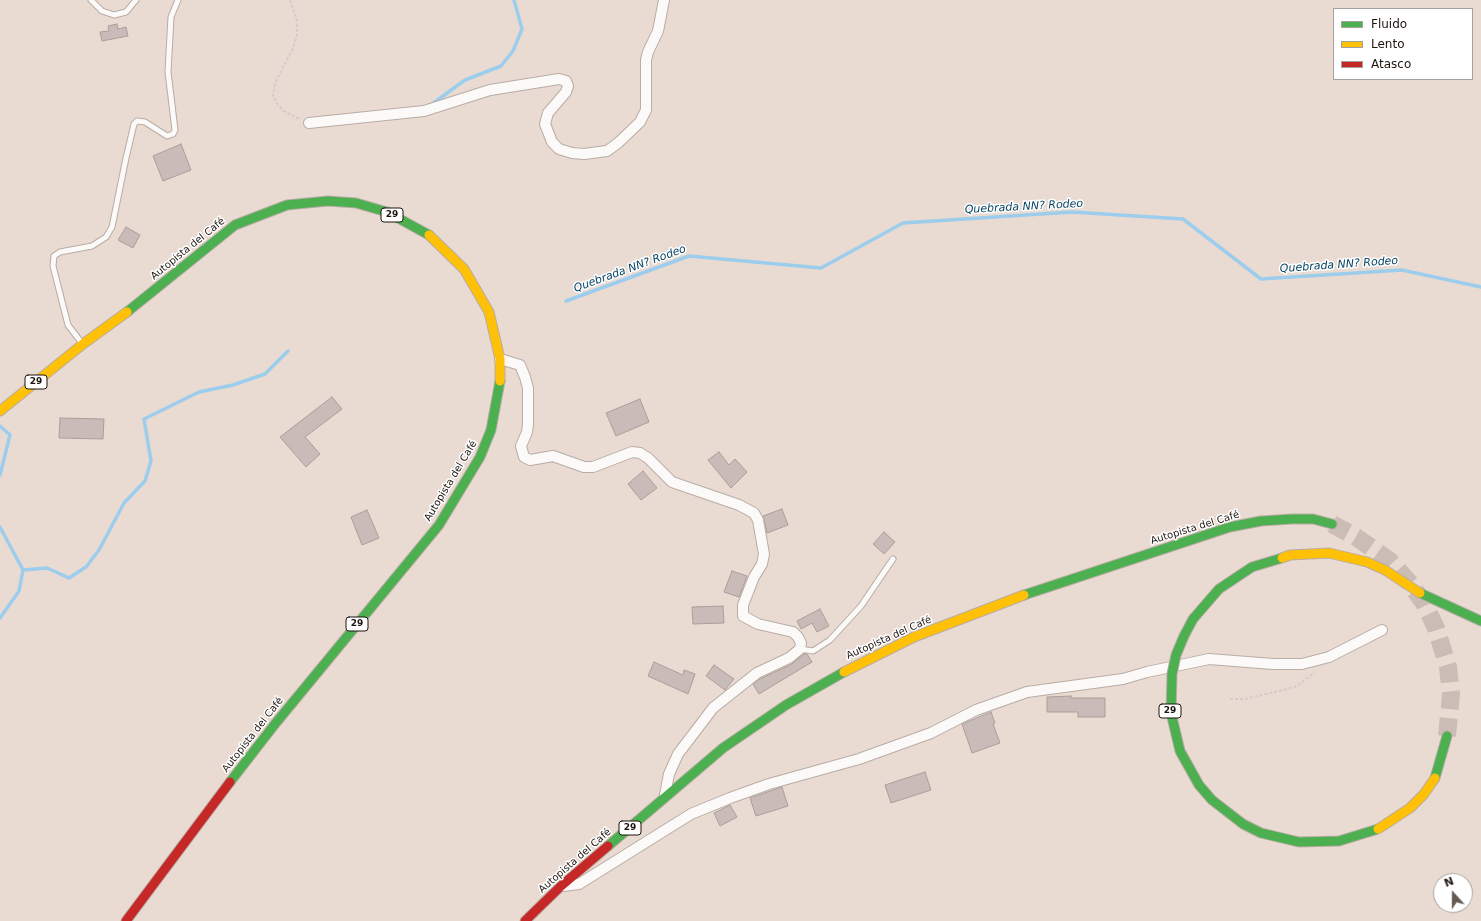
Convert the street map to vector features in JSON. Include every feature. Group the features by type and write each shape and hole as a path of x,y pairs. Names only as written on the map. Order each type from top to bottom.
{"highway":[{"name":"Autopista del Café","path":"0,411 83,344 140,302 235,225 287,205 328,201 356,203 387,212 428,234 464,269 488,312 500,359 500,386 491,430 480,457 439,525 275,724 204,815 126,921"},
{"name":"Autopista del Café","path":"525,921 562,886 723,748 786,705 836,675 888,649 941,626 1008,600 1230,527 1269,520 1308,519 1332,524"},
{"name":"29","path":"1447,736 1435,778 1424,794 1410,808 1377,829 1339,841 1313,842 1280,838 1261,832 1244,824 1227,813 1208,795 1188,769 1180,751 1170,713 1172,674 1176,655 1187,630 1205,603 1219,589 1252,567 1270,560 1290,555 1329,553 1367,562 1385,570 1420,593 1481,621"}],"street":[{"path":"309,123 424,111 490,90 559,79 566,81 568,86 566,92 548,113 545,124 552,142 559,149 572,153 591,154 607,150 618,143 640,122 646,110 646,60 648,52 658,31 664,0"},
{"path":"500,359 520,365 528,388 528,424 527,432 521,446 524,457 530,460 553,456 584,467 593,467 612,461 632,452 640,453 648,458 672,482 739,505 754,513 758,520 764,554 762,564 754,577 743,605 743,616 758,624 793,632 798,636 801,643 800,649 789,658 757,672 713,708 678,754 669,774 665,797"},
{"path":"562,886 579,884 691,814 769,784 859,759 931,732 976,710 1027,692 1123,679 1147,672 1209,659 1273,664 1302,664 1329,658 1382,630"}],"lane":[{"path":"91,0 102,11 114,14 126,12 136,0"},
{"path":"83,344 68,325 52,266 54,256 60,252 92,246 106,237 112,227 126,158 136,121 145,122 167,136 172,134 175,130 176,123 168,72 171,17 178,0"},
{"path":"800,649 813,651 830,640 861,606 893,559"}],"path":[{"path":"290,0 297,20 297,35 294,48 272,90 273,96 278,105 284,111 309,123"},
{"path":"1230,700 1245,699 1297,686 1329,658"}],"building":[{"path":"117,24 118,29 126,27 128,36 102,41 100,32 109,31 108,26"},
{"path":"181,144 191,170 163,181 153,156"},
{"path":"126,227 140,235 133,248 118,240"},
{"path":"332,397 342,409 305,437 320,454 306,467 280,437"},
{"path":"640,399 649,422 616,436 606,413"},
{"path":"60,418 104,419 103,439 59,438"},
{"path":"719,452 729,465 735,459 747,472 731,488 708,460"},
{"path":"643,471 657,488 641,500 628,484"},
{"path":"782,509 788,525 767,533 763,516"},
{"path":"367,510 379,538 362,545 351,517"},
{"path":"884,532 895,542 884,554 873,544"},
{"path":"732,571 747,576 739,597 724,592"},
{"path":"723,606 724,623 693,624 692,607"},
{"path":"820,609 829,626 817,632 812,623 801,629 797,621"},
{"path":"804,654 807,654 812,662 759,694 753,684 760,679 792,664"},
{"path":"654,662 683,675 684,670 695,674 688,694 648,676"},
{"path":"714,665 734,679 725,690 706,676"},
{"path":"1071,696 1071,698 1105,698 1105,717 1078,717 1078,712 1047,712 1047,697"},
{"path":"991,712 995,723 993,724 1000,743 972,753 962,724"},
{"path":"925,772 931,790 891,803 885,785"},
{"path":"782,787 788,806 756,816 750,798"},
{"path":"730,805 737,817 720,826 714,813"}],"waterway":[{"path":"432,104 465,80 501,66 513,51 522,29 514,0"},
{"name":"Quebrada NN? Rodeo","path":"566,301 689,256 821,268 903,223 1072,212 1183,219 1261,279 1402,270 1481,287"},
{"path":"0,618 19,591 23,570 47,568 69,578 86,567 99,550 124,503 145,481 151,461 144,419 199,392 233,385 265,374 288,351"},
{"path":"0,426 10,435 0,475"},
{"path":"0,527 23,570"}],"tunnel":[{"path":"1332,524 1356,537 1390,561 1408,581 1424,603 1436,628 1448,667 1451,695 1447,736"}],"traffic: fast":[{"path":"127,312 235,225 287,205 328,201 356,203 387,212 429,235"},
{"path":"230,782 275,724 439,525 480,457 491,430 500,381"},
{"path":"1024,595 1230,527 1261,521 1292,519 1313,519 1332,524"},
{"path":"1282,558 1252,567 1219,589 1193,619 1184,636 1176,655 1172,674 1171,713 1180,751 1199,785 1212,800 1243,824 1261,833 1299,842 1339,841 1378,829"},
{"path":"1420,593 1481,621"},
{"path":"608,846 723,748 786,705 844,672"},
{"path":"1435,778 1447,736"}],"traffic: slow":[{"path":"429,235 464,269 489,312 500,359 500,381"},
{"path":"0,411 83,344 127,312"},
{"path":"1282,558 1290,555 1329,553 1367,562 1385,570 1420,593"},
{"path":"844,672 914,637 1024,595"},
{"path":"1378,829 1410,808 1424,794 1435,778"}],"traffic: jam":[{"path":"126,921 230,782"},
{"path":"525,921 561,886 608,846"}]}
